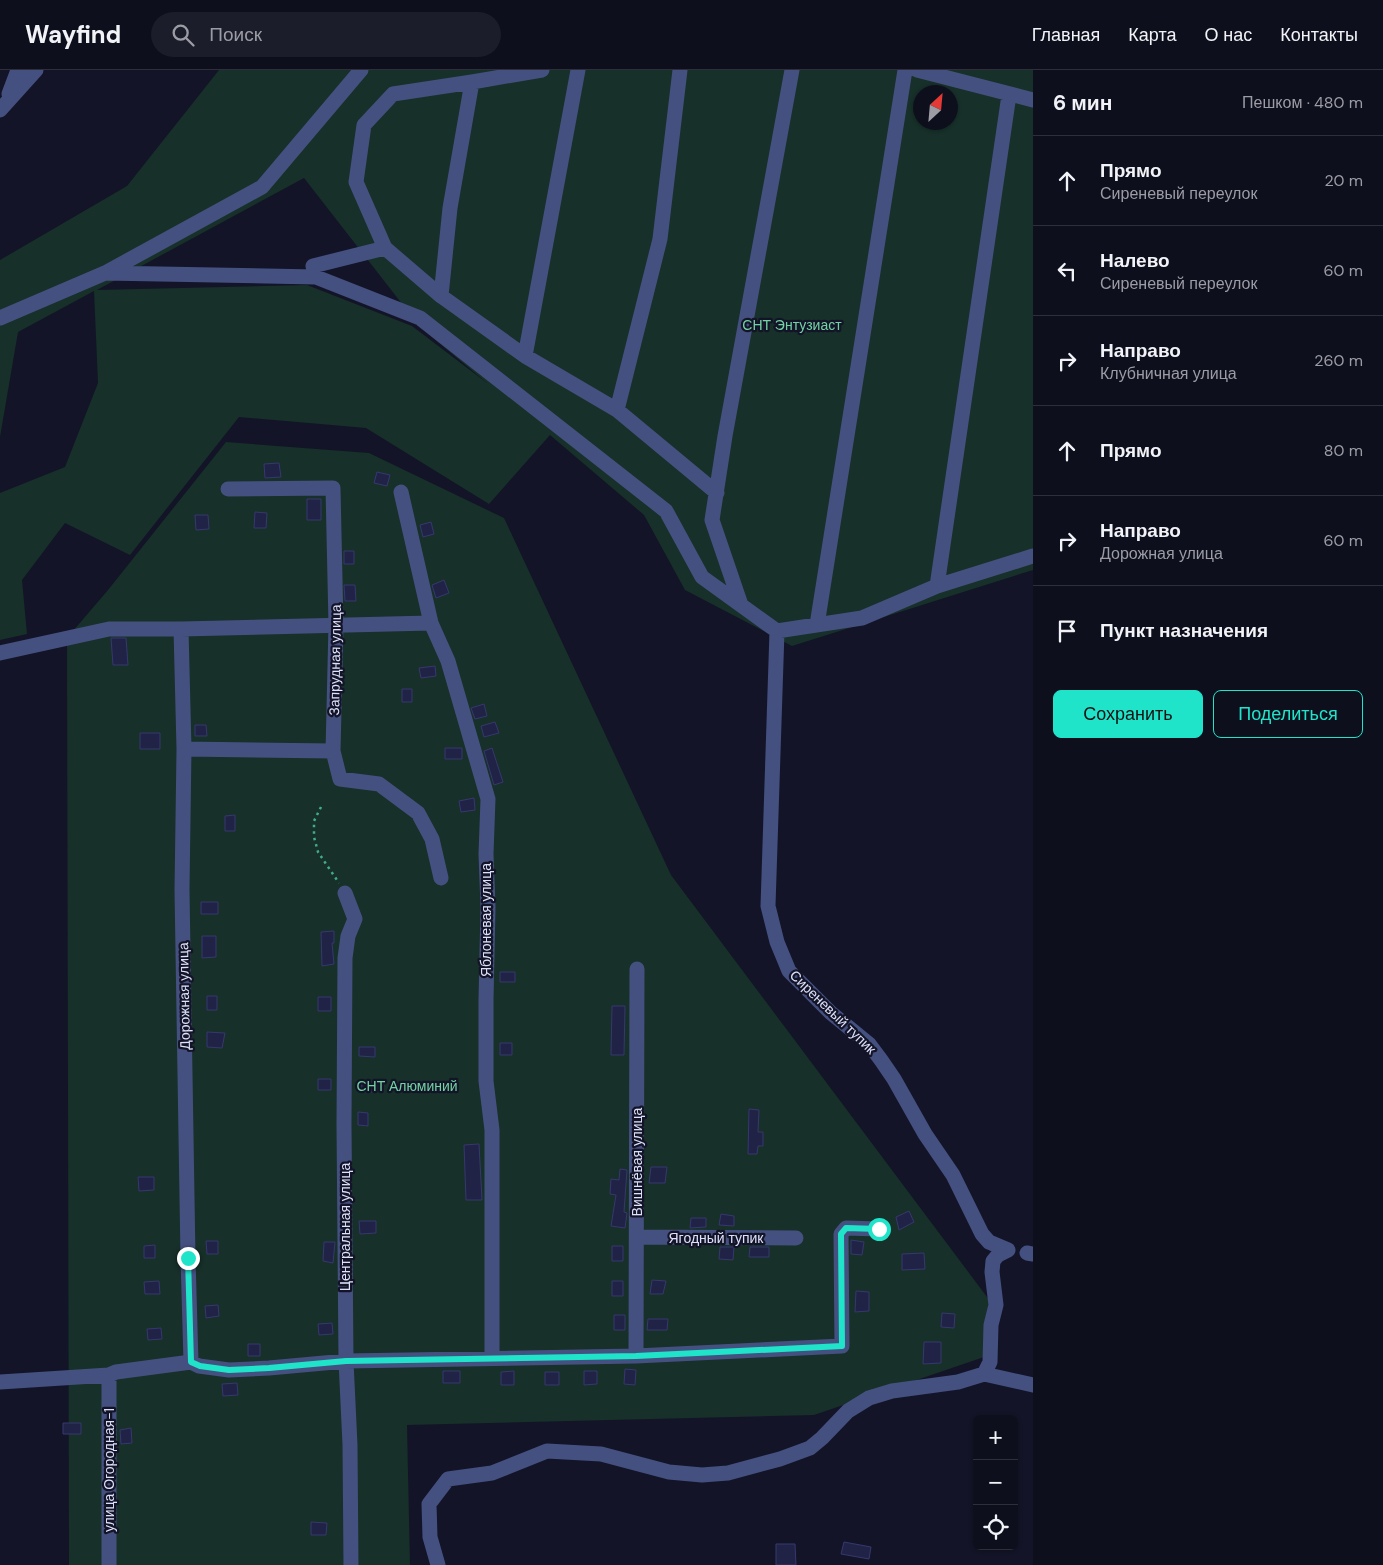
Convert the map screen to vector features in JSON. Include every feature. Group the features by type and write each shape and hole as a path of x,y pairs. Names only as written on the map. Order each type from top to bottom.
{"street":[{"path":"3,106 18,70"},
{"path":"3,106 36,70"},
{"path":"0,318 105,274 262,187 361,70"},
{"path":"542,70 393,94 364,125 356,182 385,248 441,296 525,356 618,410 716,493"},
{"path":"525,356 578,70"},
{"path":"618,410 660,239 680,70"},
{"path":"741,605 712,520 725,436 792,70"},
{"path":"817,625 906,70"},
{"path":"917,70 1033,100"},
{"path":"441,296 450,208 472,82"},
{"path":"937,586 1009,95"},
{"path":"316,277 313,266 385,248"},
{"path":"105,274 316,277 420,318 666,511 702,577 777,631 862,618 937,586 1033,556"},
{"name":"Запрудная улица","path":"228,489 334,488 336,625 333,751 340,780 379,784 418,813 432,839 441,878"},
{"name":"Яблоневая улица","path":"401,492 431,623 448,661 488,799 486,854 488,907 486,1072 492,1130 492,1359"},
{"path":"0,653 109,629 431,623"},
{"name":"Дорожная улица","path":"181,629 184,748 182,890 191,1362"},
{"name":"Сиреневый тупик","path":"777,631 768,906 777,942 789,971 831,1013 869,1044 881,1060 925,1134 953,1175 982,1234 990,1242 1008,1250 998,1255 993,1261 992,1272 996,1306 992,1325 990,1362 984,1374"},
{"path":"184,748 333,751"},
{"name":"Центральная улица","path":"345,893 356,919 348,936 345,958 344,1124 346,1361 350,1444 350,1565"},
{"name":"Вишнёвая улица","path":"636,1356 638,969"},
{"path":"0,1382 109,1375 116,1372 191,1362 200,1366 229,1370 346,1361 636,1356 842,1346 841,1234 846,1228 879,1229"},
{"name":"Ягодный тупик","path":"637,1237 796,1238"},
{"path":"438,1565 430,1538 430,1504 448,1479 492,1473 547,1451 601,1454 669,1472 702,1475 728,1474 810,1448 848,1411 869,1398 892,1391 958,1382 984,1374 1033,1384"},
{"name":"улица Огородная-1","path":"109,1375 109,1565"}],"path":[{"path":"320,807 314,822 314,837 318,852 345,893"}],"green space":[{"name":"СНТ Энтузиаст","path":"219,70 1033,70 1033,570 792,646 685,590 644,515 550,435 489,504 366,428 239,417 130,555 65,523 22,580 27,634 0,640 0,493 65,467 98,383 94,291 18,332 0,437 0,260 127,186","holes":["304,178 420,327 487,383 412,326 307,285 97,290"]},
{"name":"СНТ Алюминий","path":"226,442 369,453 504,518 671,875 990,1301 987,1356 814,1415 407,1425 410,1565 69,1565 67,638 108,590"}],"building":[{"path":"279,463 281,477 265,478 264,464"},
{"path":"377,472 390,475 387,486 374,483"},
{"path":"307,499 321,499 321,520 307,520"},
{"path":"255,512 267,513 266,528 254,528"},
{"path":"195,515 208,515 209,529 196,530"},
{"path":"431,522 434,534 423,537 420,525"},
{"path":"344,551 354,551 354,564 344,564"},
{"path":"444,580 449,593 436,598 432,585"},
{"path":"344,585 355,585 356,601 345,601"},
{"path":"111,638 126,638 128,665 113,665"},
{"path":"435,666 436,676 421,678 419,668"},
{"path":"402,689 412,689 412,702 402,702"},
{"path":"484,704 487,716 475,719 471,708"},
{"path":"495,722 499,733 484,737 481,726"},
{"path":"195,725 206,725 207,736 195,736"},
{"path":"140,733 160,733 160,749 140,749"},
{"path":"445,748 462,748 462,759 445,759"},
{"path":"492,748 503,782 494,785 484,751"},
{"path":"474,798 475,810 461,812 459,801"},
{"path":"235,815 235,831 225,831 225,816"},
{"path":"201,902 218,902 218,914 201,914"},
{"path":"334,931 334,943 332,943 334,964 322,966 321,932"},
{"path":"202,936 216,936 216,957 202,958"},
{"path":"500,972 515,972 515,982 500,982"},
{"path":"207,996 217,996 217,1010 207,1010"},
{"path":"318,997 331,997 331,1011 318,1011"},
{"path":"612,1006 625,1006 624,1055 611,1055"},
{"path":"207,1032 225,1033 222,1048 207,1047"},
{"path":"500,1043 512,1043 512,1055 500,1055"},
{"path":"359,1047 375,1047 375,1057 359,1056"},
{"path":"318,1079 331,1079 331,1090 318,1090"},
{"path":"361,1082 374,1082 375,1092 361,1092"},
{"path":"749,1109 759,1110 758,1132 763,1132 763,1146 758,1146 757,1154 748,1154"},
{"path":"358,1112 368,1113 368,1126 358,1125"},
{"path":"479,1144 482,1200 466,1200 464,1145"},
{"path":"651,1167 667,1167 665,1183 649,1183"},
{"path":"620,1169 627,1170 624,1212 627,1213 625,1228 611,1226 616,1195 610,1194 611,1179 619,1180"},
{"path":"138,1177 154,1177 154,1190 139,1191"},
{"path":"909,1211 914,1222 899,1230 896,1217"},
{"path":"721,1214 734,1216 734,1226 719,1225"},
{"path":"691,1218 706,1218 706,1227 690,1228"},
{"path":"359,1221 376,1221 376,1233 360,1234"},
{"path":"851,1240 864,1242 862,1255 851,1254"},
{"path":"206,1241 218,1241 218,1254 207,1254"},
{"path":"324,1242 335,1242 333,1263 323,1261"},
{"path":"155,1245 155,1258 144,1258 144,1246"},
{"path":"612,1246 623,1246 623,1261 612,1261"},
{"path":"720,1247 734,1247 733,1260 719,1259"},
{"path":"750,1247 769,1247 769,1257 749,1257"},
{"path":"924,1253 925,1269 902,1270 902,1254"},
{"path":"652,1280 666,1281 663,1294 650,1294"},
{"path":"159,1281 160,1294 145,1294 144,1282"},
{"path":"612,1281 623,1281 623,1296 612,1296"},
{"path":"856,1291 869,1292 869,1311 855,1312"},
{"path":"218,1305 219,1316 206,1318 205,1306"},
{"path":"942,1313 955,1314 954,1328 941,1327"},
{"path":"614,1315 625,1315 625,1330 614,1330"},
{"path":"648,1319 668,1319 667,1330 647,1330"},
{"path":"332,1323 333,1334 319,1335 318,1324"},
{"path":"161,1328 162,1339 148,1340 147,1329"},
{"path":"924,1342 941,1342 941,1363 923,1364"},
{"path":"248,1344 260,1344 260,1356 248,1356"},
{"path":"625,1369 636,1370 635,1385 624,1384"},
{"path":"443,1371 460,1371 460,1383 443,1383"},
{"path":"514,1371 514,1385 501,1385 501,1372"},
{"path":"584,1371 597,1371 597,1384 584,1385"},
{"path":"545,1372 559,1372 559,1385 545,1385"},
{"path":"237,1383 238,1395 223,1396 222,1384"},
{"path":"63,1423 81,1423 81,1434 63,1434"},
{"path":"131,1428 132,1443 121,1444 120,1430"},
{"path":"311,1522 327,1523 326,1535 311,1535"},
{"path":"844,1542 871,1547 869,1559 841,1554"},
{"path":"776,1544 795,1544 796,1565 776,1565"}],"route":[{"path":"188,1258 191,1362 200,1366 229,1370 346,1361 636,1356 842,1346 841,1234 846,1228 879,1229"}]}
